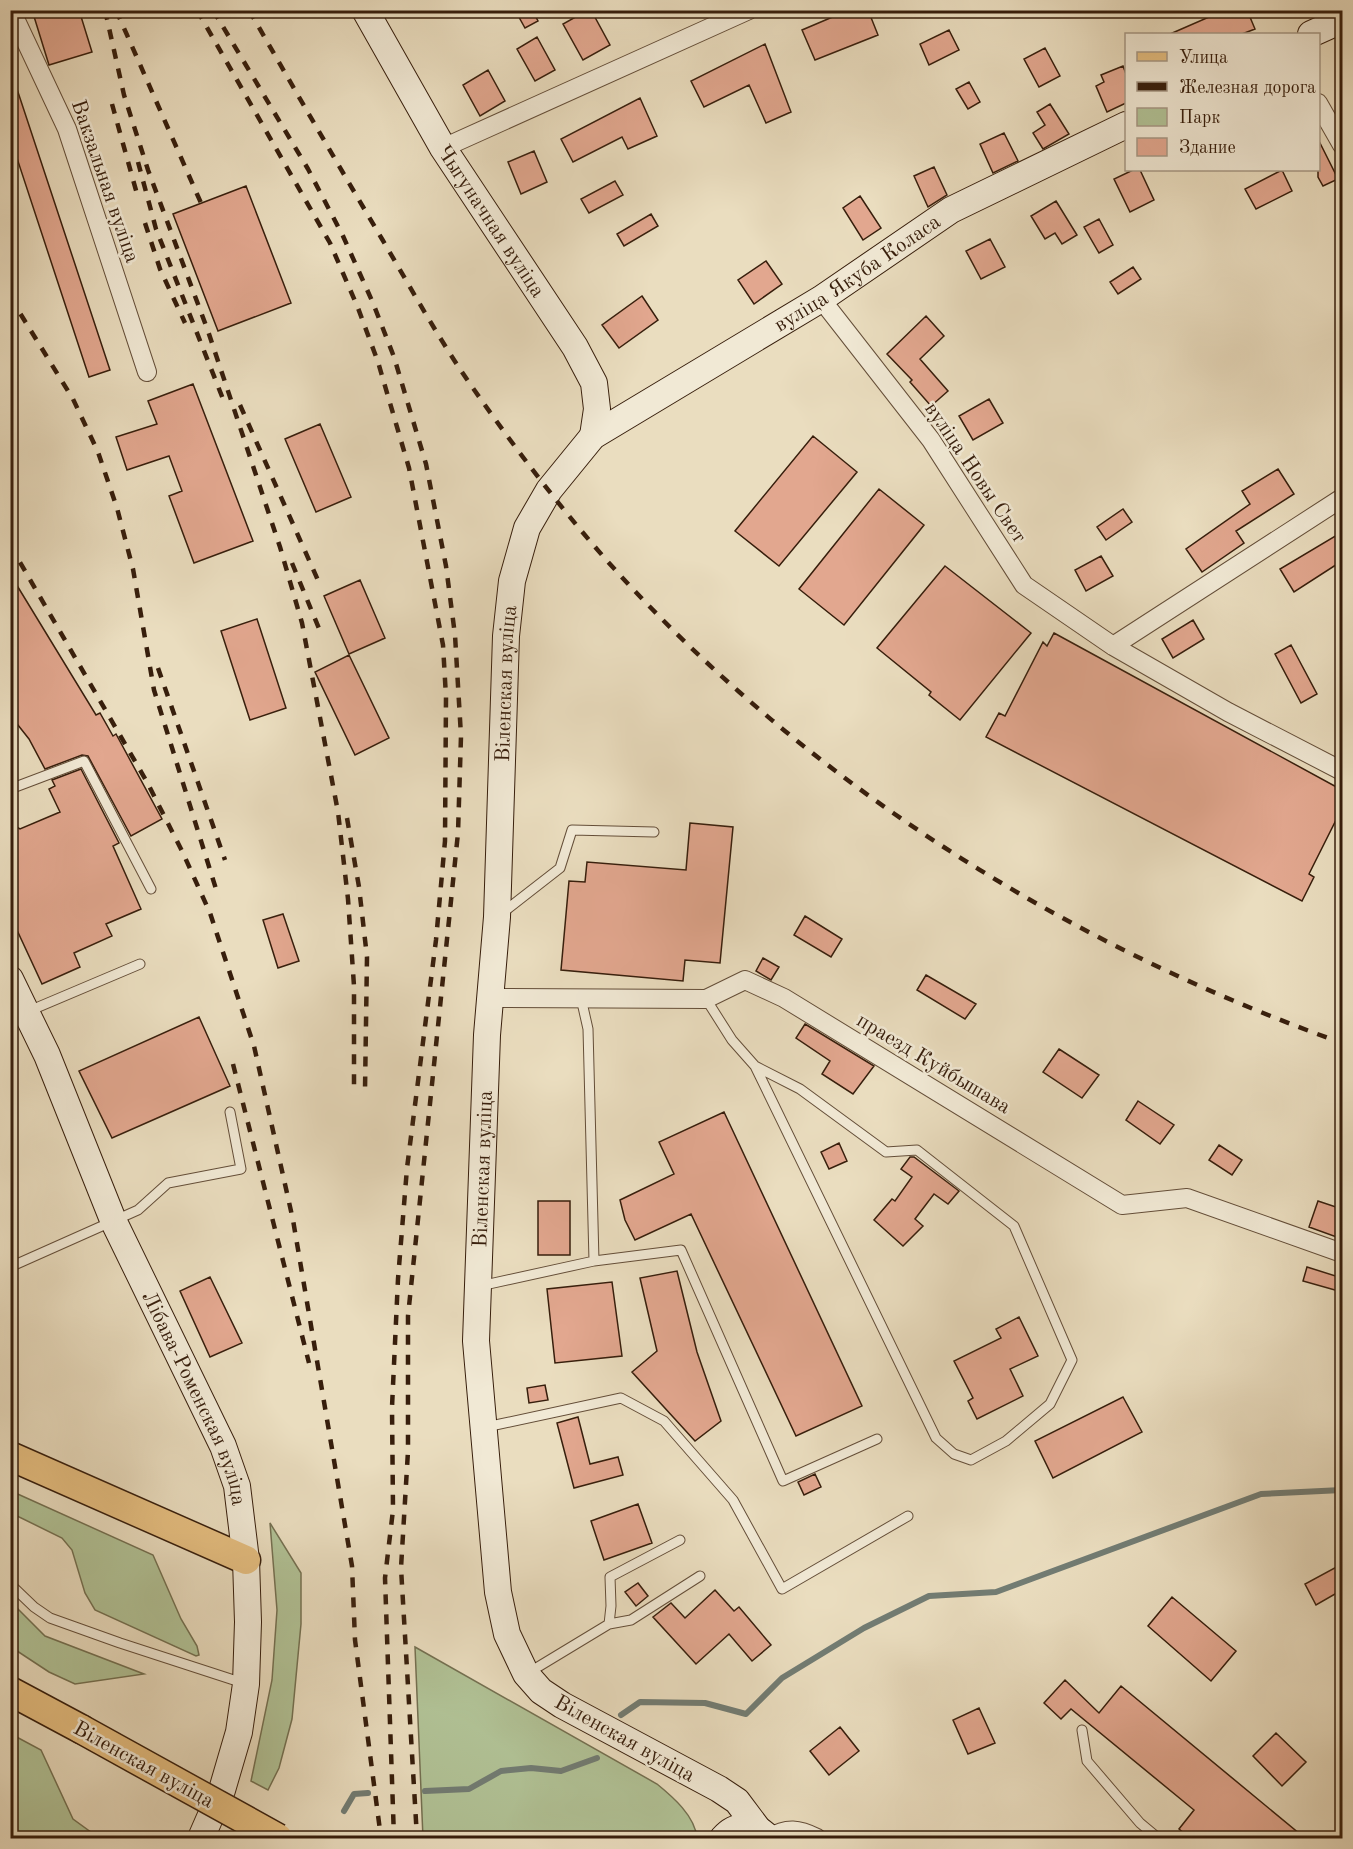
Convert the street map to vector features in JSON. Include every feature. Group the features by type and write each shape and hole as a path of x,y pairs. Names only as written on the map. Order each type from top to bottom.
{"main road":[{"name":"Чыгуначная вуліца","path":"365,10 443,148 575,347 594,383 597,409 593,436"},
{"path":"1313,33 1342,20"},
{"name":"вуліца Якуба Коласа","path":"593,436 821,299 951,210 1125,125"},
{"name":"Віленская вуліца","path":"593,436 549,490 527,528 512,581 506,636 496,917 489,998 476,1341 498,1592 507,1634 526,1674 541,1691 562,1705 728,1795"},
{"name":"Лібава-Роменская вуліца","path":"10,979 19,1016 47,1056 113,1220 230,1463 237,1486 246,1560 248,1622 246,1684 238,1732 222,1790 201,1839"},
{"path":"10,1456 246,1560"},
{"name":"Віленская вуліца","path":"10,1691 278,1839"},
{"path":"728,1795 766,1836"},
{"path":"728,1795 724,1837 744,1827 766,1836"}],"street":[{"name":"Вакзальная вуліца","path":"11,10 67,129 147,372"},
{"path":"443,148 749,10"},
{"path":"1320,106 1342,145"},
{"name":"вуліца Новы Свет","path":"821,299 931,440 1024,585 1113,646 1228,712 1342,771"},
{"path":"1113,646 1342,498"},
{"name":"праезд Куйбышава","path":"489,998 706,999 745,980 784,998 1122,1205 1187,1198 1342,1253"},
{"path":"766,1836 801,1830 817,1839"}],"lane":[{"path":"10,789 84,761 151,889"},
{"path":"496,917 560,868 572,831 654,832"},
{"path":"19,1016 140,964"},
{"path":"581,998 588,1029 594,1262"},
{"path":"706,999 732,1040 755,1066 936,1438 954,1454 972,1460 1006,1441 1050,1404 1072,1360 1014,1226 917,1150 886,1152 800,1089 755,1066"},
{"path":"10,1267 138,1210 168,1183 241,1169 231,1112"},
{"path":"478,1287 594,1262 681,1250 783,1481 877,1439"},
{"path":"484,1428 621,1398 664,1421 733,1500 782,1589 908,1516"},
{"path":"609,1624 610,1577 680,1540"},
{"path":"526,1674 609,1624 631,1620 700,1576"},
{"path":"10,1584 34,1607 50,1618 130,1647 246,1684"},
{"path":"1082,1730 1087,1761 1158,1839"}],"green space":[{"path":"11,1491 153,1555 181,1619 197,1646 199,1655 196,1656 95,1610 85,1593 72,1550 62,1538 11,1513"},
{"path":"270,1523 301,1573 301,1624 292,1719 279,1768 268,1790 251,1781 272,1680 277,1610"},
{"path":"11,1602 45,1636 144,1674 75,1684 49,1672 11,1647"},
{"path":"415,1647 657,1784 688,1815 697,1838 423,1838"},
{"path":"11,1734 41,1750 73,1819 99,1838 11,1838"}],"building":[{"path":"32,10 79,10 92,52 49,65"},
{"path":"515,10 532,10 538,21 525,28"},
{"path":"591,10 610,45 583,60 563,24"},
{"path":"849,10 868,10 878,35 815,60 802,30"},
{"path":"1225,10 1247,10 1255,29 1245,33 1172,33"},
{"path":"949,30 959,50 929,65 920,44"},
{"path":"537,37 555,70 535,81 517,49"},
{"path":"765,44 791,112 766,123 749,85 704,107 691,81"},
{"path":"1045,48 1060,76 1039,87 1024,59"},
{"path":"1123,66 1125,71 1125,103 1107,112 1096,86 1104,82 1101,75"},
{"path":"488,70 505,101 480,116 463,85"},
{"path":"10,77 13,77 110,370 89,377 10,137"},
{"path":"969,82 980,102 968,109 956,89"},
{"path":"640,98 657,136 628,149 622,137 573,162 561,139"},
{"path":"1050,104 1069,134 1043,149 1033,133 1045,125 1037,112"},
{"path":"1004,133 1018,161 993,173 980,144"},
{"path":"1320,143 1338,179 1323,186 1318,177"},
{"path":"534,151 547,182 521,194 508,162"},
{"path":"934,167 947,195 928,207 914,176"},
{"path":"1131,171 1140,171 1154,200 1130,212 1114,179"},
{"path":"1282,171 1292,191 1256,209 1245,189"},
{"path":"615,181 623,195 589,213 581,199"},
{"path":"246,186 291,303 218,331 173,214"},
{"path":"860,196 881,228 863,240 843,208"},
{"path":"1056,201 1077,235 1062,244 1055,233 1045,239 1031,216"},
{"path":"651,214 658,226 624,246 617,234"},
{"path":"1099,219 1113,245 1099,253 1084,227"},
{"path":"990,239 1005,267 981,279 966,251"},
{"path":"766,261 782,284 754,304 738,280"},
{"path":"1133,267 1141,279 1118,294 1110,282"},
{"path":"642,296 658,320 619,348 602,325"},
{"path":"926,316 944,336 920,359 948,391 931,406 910,382 912,380 887,354"},
{"path":"193,384 253,541 194,563 169,496 182,491 169,456 127,470 116,437 157,424 148,401"},
{"path":"989,399 1003,423 973,440 959,416"},
{"path":"320,424 351,497 316,512 285,439"},
{"path":"813,436 857,472 779,566 735,531"},
{"path":"1278,469 1294,494 1236,531 1244,543 1202,572 1186,549 1250,504 1242,491"},
{"path":"879,489 924,525 844,625 799,589"},
{"path":"1123,509 1132,522 1106,540 1097,527"},
{"path":"1342,532 1342,561 1294,592 1280,569"},
{"path":"1101,556 1113,576 1086,591 1075,570"},
{"path":"945,566 1031,633 960,720 929,695 931,692 877,648"},
{"path":"10,574 96,715 100,713 113,736 116,734 162,819 131,836 88,756 82,755 45,769 29,739 10,715"},
{"path":"360,580 385,638 349,654 324,596"},
{"path":"257,619 286,708 250,720 221,631"},
{"path":"1193,620 1204,639 1173,658 1162,639"},
{"path":"1054,633 1342,790 1342,808 1309,874 1314,877 1302,901 986,737 999,713 1005,716 1043,642 1047,646"},
{"path":"1291,645 1317,694 1301,703 1275,654"},
{"path":"349,655 389,738 355,755 315,672"},
{"path":"81,769 119,843 113,846 141,909 106,924 112,936 74,953 80,967 42,984 10,915 10,823 20,829 60,812 49,789 55,786 52,780"},
{"path":"690,823 733,827 720,963 685,960 683,981 561,970 569,881 585,882 587,862 686,870"},
{"path":"283,914 299,961 278,968 263,920"},
{"path":"805,916 842,939 831,957 794,935"},
{"path":"763,958 779,967 771,980 756,971"},
{"path":"926,975 976,1004 965,1019 917,990"},
{"path":"199,1017 230,1086 112,1138 79,1071"},
{"path":"805,1024 874,1066 853,1094 822,1074 830,1061 796,1038"},
{"path":"1059,1049 1099,1075 1082,1098 1043,1072"},
{"path":"1138,1101 1174,1125 1160,1144 1126,1120"},
{"path":"724,1112 862,1406 796,1436 691,1214 635,1240 625,1220 620,1200 674,1174 659,1142"},
{"path":"839,1143 847,1161 829,1169 821,1152"},
{"path":"1219,1145 1242,1160 1232,1175 1209,1160"},
{"path":"910,1157 914,1157 959,1191 948,1204 934,1194 915,1219 923,1226 903,1246 874,1220 892,1199 895,1201 912,1177 901,1169"},
{"path":"538,1201 570,1201 570,1255 538,1255"},
{"path":"1318,1201 1342,1209 1342,1239 1309,1227"},
{"path":"1307,1267 1342,1278 1342,1292 1303,1281"},
{"path":"677,1271 697,1352 721,1421 695,1441 632,1372 657,1351 640,1278"},
{"path":"210,1277 242,1343 210,1357 180,1291"},
{"path":"612,1282 622,1356 555,1363 547,1289"},
{"path":"1019,1317 1038,1356 1010,1369 1023,1396 977,1419 968,1401 973,1398 954,1361 1001,1338 996,1329"},
{"path":"545,1385 548,1400 529,1403 527,1388"},
{"path":"1123,1397 1142,1432 1053,1478 1035,1441"},
{"path":"578,1417 590,1464 618,1457 623,1475 574,1488 557,1423"},
{"path":"815,1474 821,1487 804,1495 798,1482"},
{"path":"638,1504 652,1543 604,1560 591,1521"},
{"path":"1342,1564 1342,1590 1316,1605 1305,1584"},
{"path":"638,1583 648,1596 636,1606 625,1592"},
{"path":"715,1590 734,1611 739,1607 771,1645 752,1661 729,1634 696,1664 653,1617 671,1603 685,1618"},
{"path":"1172,1597 1236,1651 1211,1681 1148,1626"},
{"path":"1065,1680 1099,1713 1121,1686 1306,1839 1191,1839 1179,1829 1194,1810 1071,1709 1061,1719 1044,1703"},
{"path":"979,1708 995,1743 968,1754 953,1720"},
{"path":"840,1727 859,1751 829,1775 810,1751"},
{"path":"1276,1733 1306,1762 1282,1786 1253,1756"}],"waterway":[{"path":"621,1715 640,1702 705,1703 746,1714 782,1678 864,1628 929,1596 996,1592 1261,1494 1342,1490"},
{"path":"425,1791 469,1789 501,1771 531,1768 561,1771 597,1758"},
{"path":"344,1811 354,1794 368,1793"}],"railway":[{"path":"105,10 124,95 148,170 208,331 280,547 302,623 338,812 348,899 354,986 354,1088"},
{"path":"116,10 201,203"},
{"path":"197,10 330,243 358,308 378,362 409,468 443,645 446,697 445,841 436,940 407,1168 398,1279 392,1407 393,1510 385,1578 394,1838"},
{"path":"213,10 308,169 343,236 394,357 426,464 446,566 455,635 461,736 458,833 408,1316 408,1451 401,1568 417,1838"},
{"path":"249,10 427,316 475,391 530,466 589,540 630,586 706,661 786,732 871,797 959,857 1051,911 1146,961 1243,1005 1342,1043"},
{"path":"112,104 137,194"},
{"path":"138,162 156,229 223,399"},
{"path":"145,223 160,269 185,323"},
{"path":"10,297 73,399 98,452 117,508 133,569 154,690 216,889"},
{"path":"240,405 321,587"},
{"path":"10,545 147,782 183,853 210,913 254,1046 293,1220 352,1566 355,1640 381,1838"},
{"path":"292,563 320,631"},
{"path":"158,668 225,860"},
{"path":"347,818 359,887 367,957 365,1090"},
{"path":"233,1064 309,1363"}]}
